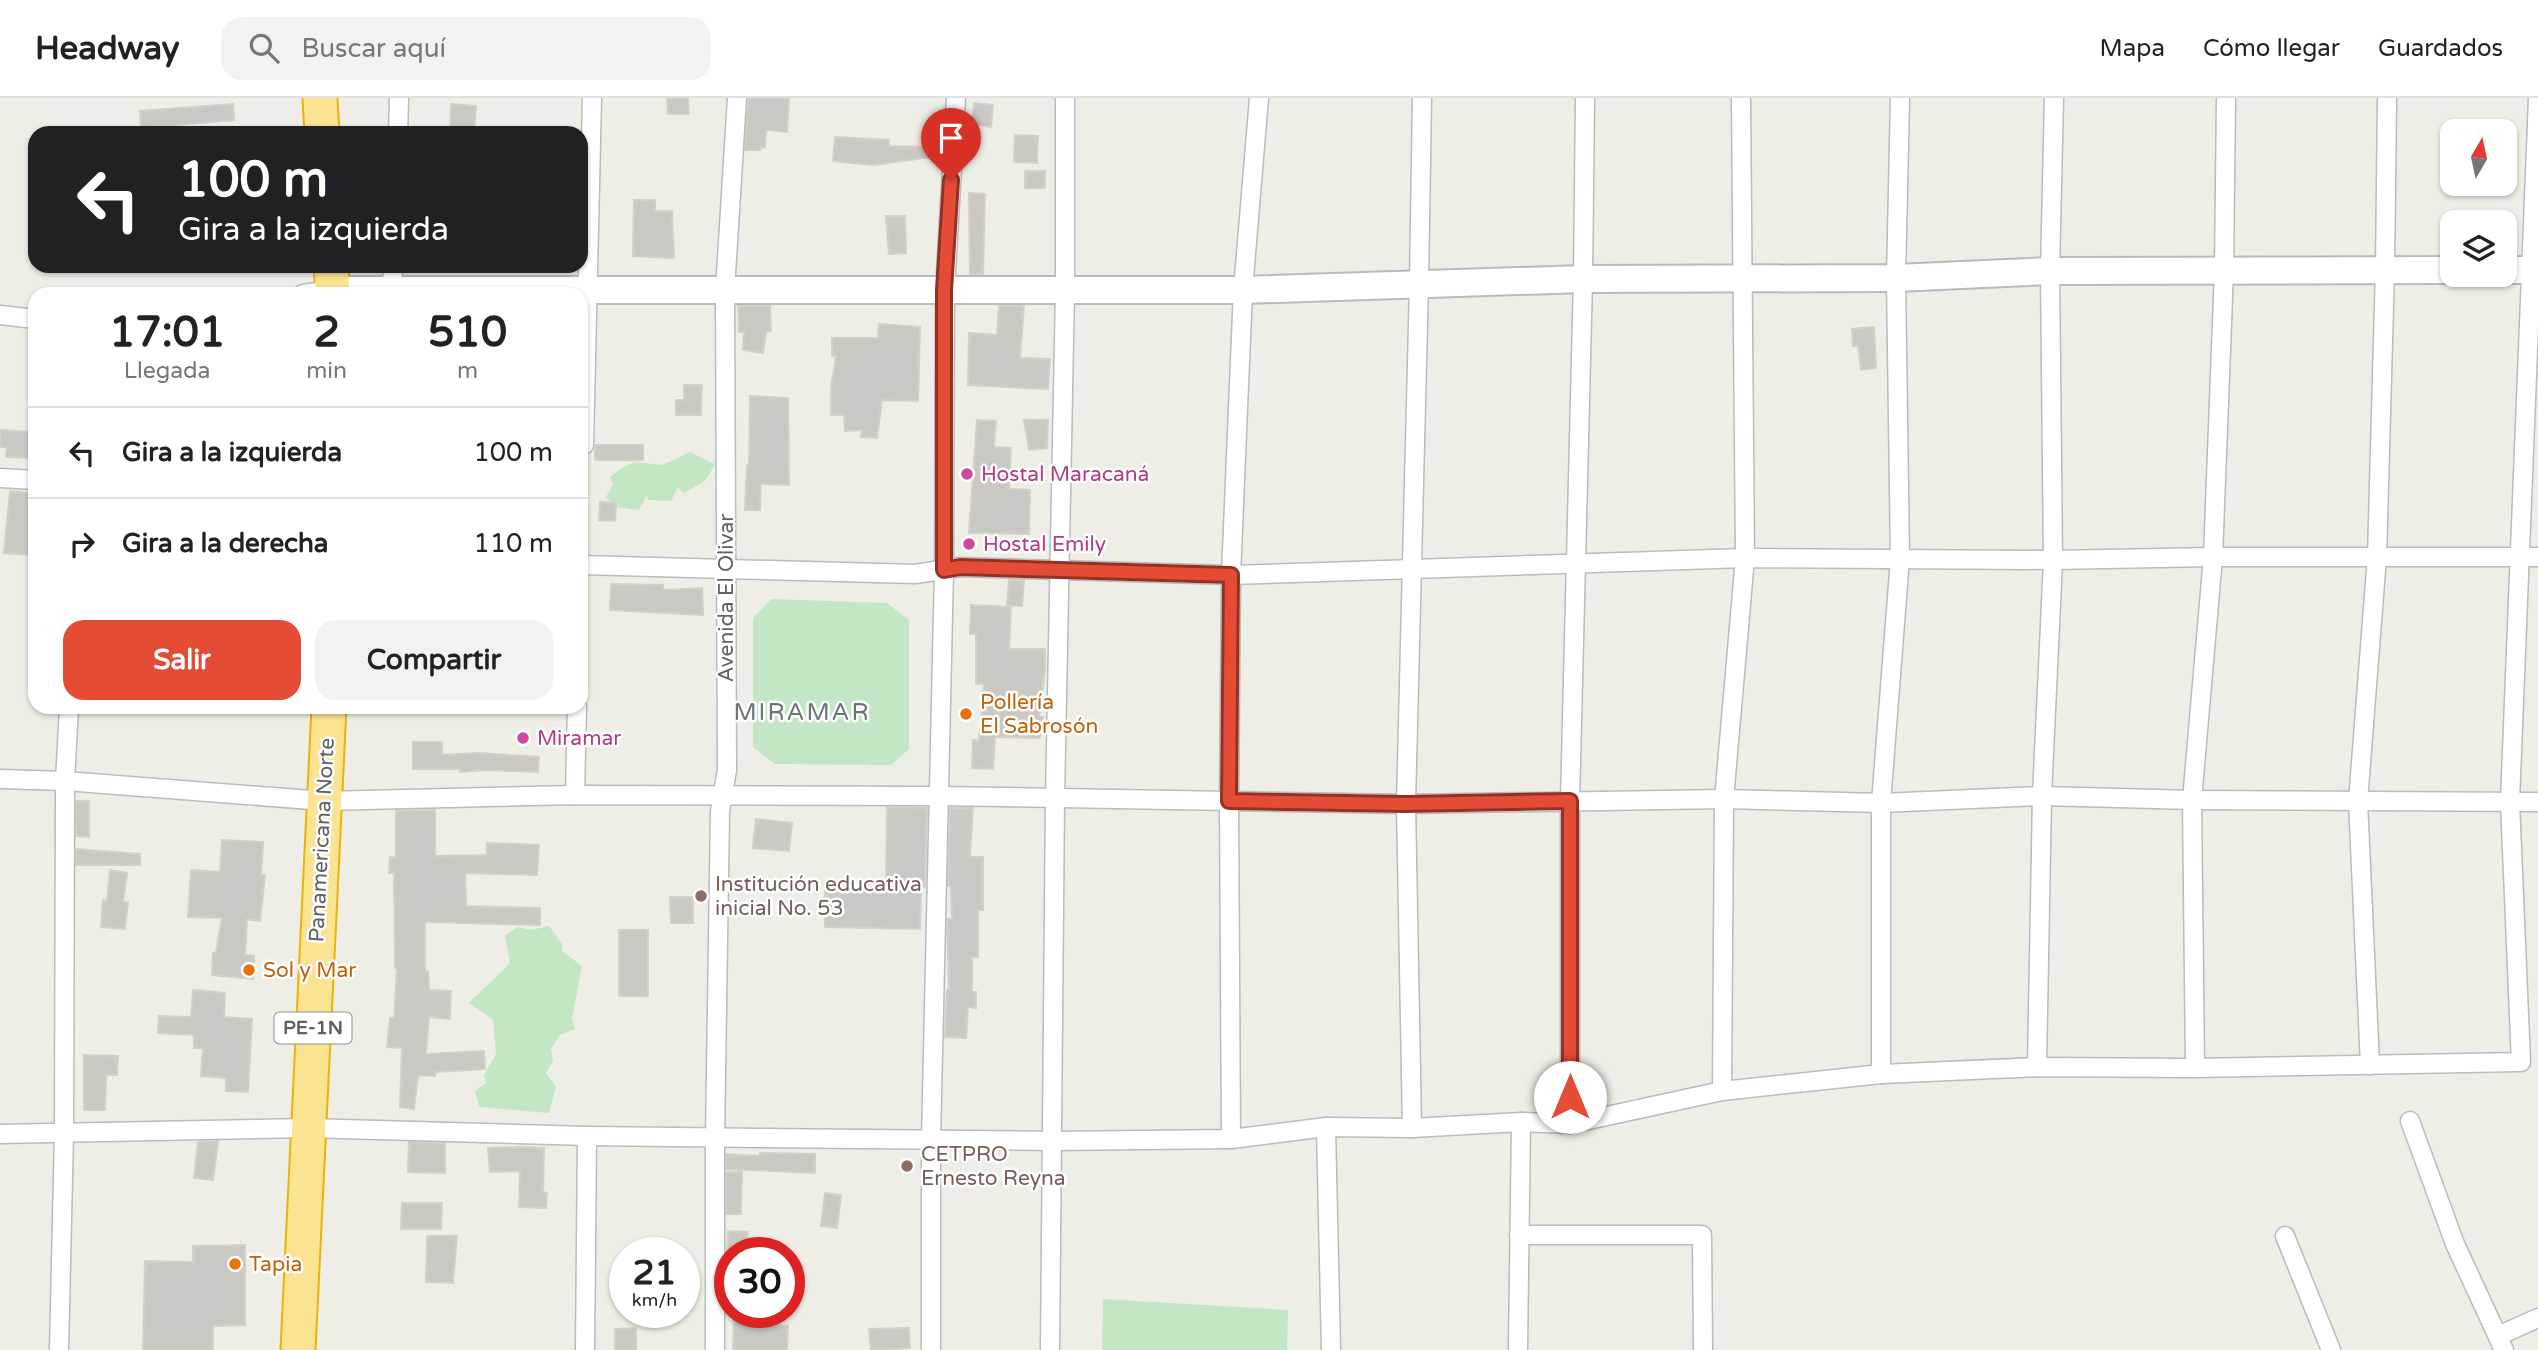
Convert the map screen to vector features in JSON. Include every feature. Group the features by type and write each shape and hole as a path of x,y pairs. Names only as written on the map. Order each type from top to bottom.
{"highway":[{"path":"320,98 322,126"},
{"name":"Panamericana Norte","path":"298,1350 329,714"}],"street":[{"path":"398,126 399,98"},
{"path":"588,226 592,98"},
{"name":"Avenida El Olivar","path":"715,1350 720,825 727,770 725,290 737,98"},
{"path":"931,1350 931,1140 944,570 944,290 956,98"},
{"path":"1050,1350 1054,1141 1055,798 1065,290 1065,98"},
{"path":"1231,1139 1231,575 1243,290 1259,98"},
{"path":"1412,1128 1406,804 1422,98"},
{"path":"1570,1124 1570,801 1585,98"},
{"path":"1722,1091 1724,799 1745,558 1741,98"},
{"path":"1881,1074 1881,803 1900,559 1896,278 1900,98"},
{"path":"2037,1067 2042,796 2053,560 2050,271 2054,98"},
{"path":"2195,1068 2192,800 2213,557 2224,271 2226,98"},
{"path":"2370,1065 2357,801 2377,557 2387,98"},
{"path":"0,1133 308,1128 715,1138 1054,1141 1231,1139 1326,1128 1412,1128 1521,1122 1570,1124 1722,1091 1881,1074 2037,1067 2195,1068 2521,1062 2510,802 2529,557 2538,98"},
{"path":"588,290 1243,290 1583,279 1896,278 2050,271 2440,270"},
{"path":"2517,270 2535,270"},
{"path":"325,286 392,278 538,287"},
{"path":"0,315 28,319"},
{"path":"0,478 28,480"},
{"path":"588,565 915,575 960,567 1231,575 1745,558 2053,560 2529,557"},
{"path":"59,1350 64,1134 65,781 69,714"},
{"path":"575,796 577,714"},
{"path":"0,779 65,781 324,801 575,796 938,796 1406,804 1724,799 1881,803 2042,796 2192,800 2538,802"},
{"path":"2410,1121 2455,1244 2501,1343 2538,1318"},
{"path":"1518,1350 1521,1122"},
{"path":"1326,1128 1331,1350"},
{"path":"585,1350 587,1136"},
{"path":"1520,1235 1702,1235 1703,1350"},
{"path":"2285,1236 2331,1350"}],"green space":[{"path":"690,452 715,464 706,480 684,493 678,487 671,501 648,500 647,495 639,510 615,507 606,497 613,485 610,477 622,468 634,462 662,465"},
{"path":"771,599 887,603 909,620 909,749 891,765 775,764 753,747 753,618"},
{"path":"549,926 562,944 562,951 582,966 572,1019 575,1029 560,1035 551,1049 553,1061 546,1073 556,1087 549,1113 479,1107 475,1091 486,1083 484,1075 496,1054 493,1020 469,1003 510,963 505,935 518,927 531,930"},
{"path":"1103,1299 1288,1310 1287,1350 1102,1350"}],"building":[{"path":"667,98 688,98 689,114 668,114"},
{"path":"748,98 789,98 787,132 766,130 765,148 760,147 760,150 745,150"},
{"path":"974,103 993,105 991,127 972,124"},
{"path":"233,104 234,120 141,126 140,111"},
{"path":"451,104 476,106 475,126 450,126"},
{"path":"1015,135 1038,136 1037,163 1014,162"},
{"path":"835,137 889,140 889,146 938,147 939,156 874,165 833,161"},
{"path":"1025,171 1045,171 1045,188 1025,188"},
{"path":"969,193 985,194 983,274 970,274"},
{"path":"634,200 655,200 655,211 672,211 674,258 633,256"},
{"path":"886,216 905,216 906,253 889,254"},
{"path":"738,306 770,306 771,331 766,332 763,353 743,350 744,332 739,332"},
{"path":"999,306 1024,306 1020,358 1050,359 1048,389 968,385 969,333 997,335"},
{"path":"879,324 920,327 918,401 882,400 877,438 861,437 862,430 845,431 844,415 831,415 831,388 836,356 832,356 832,338 878,338"},
{"path":"1874,327 1876,368 1861,370 1858,346 1853,346 1852,329"},
{"path":"684,385 702,385 701,415 676,415 676,400 684,400"},
{"path":"750,396 788,398 789,485 761,484 760,510 745,510"},
{"path":"977,420 996,421 994,447 1011,448 1009,489 1030,490 1029,534 969,533"},
{"path":"1024,420 1048,420 1047,448 1029,450"},
{"path":"0,430 28,432 28,458 6,457 7,447 0,447"},
{"path":"595,445 643,445 643,460 595,460"},
{"path":"10,491 28,493 28,555 4,553"},
{"path":"600,502 616,503 615,521 599,520"},
{"path":"1009,580 1024,580 1022,606 1007,605"},
{"path":"611,584 663,585 663,590 702,588 703,615 610,610"},
{"path":"971,605 1011,607 1009,649 1045,649 1039,717 1043,717 1040,738 995,737 993,769 972,768 973,740 979,741 984,684 976,684 976,634 970,634"},
{"path":"413,742 442,742 442,755 480,753 539,757 538,772 413,769"},
{"path":"76,801 89,801 89,837 76,836"},
{"path":"887,807 927,808 925,887 921,887 920,929 825,927 825,890 886,891"},
{"path":"950,808 973,808 970,857 983,857 983,910 978,910 978,957 972,957 972,992 976,992 976,1008 968,1007 966,1038 945,1037 949,990 947,919 952,919 951,886 948,886"},
{"path":"435,810 435,856 487,855 487,843 539,845 537,875 465,873 466,906 540,908 540,925 425,922 425,971 428,971 429,990 451,991 450,1019 429,1017 426,1054 484,1051 485,1069 435,1072 435,1076 418,1075 414,1109 400,1107 402,1048 387,1047 390,1018 394,1018 397,968 394,873 389,873 390,857 396,858 396,811"},
{"path":"756,819 792,823 789,851 753,848"},
{"path":"222,840 263,842 261,875 265,875 260,921 247,919 245,955 254,956 253,979 212,975 213,953 216,953 222,918 188,917 191,870 220,872"},
{"path":"76,849 140,854 140,865 76,865"},
{"path":"110,870 127,873 123,902 128,902 125,929 101,927 103,900 107,901"},
{"path":"670,897 693,897 693,923 671,923"},
{"path":"619,930 648,930 648,996 619,996"},
{"path":"193,990 225,993 224,1017 252,1019 248,1092 226,1091 226,1078 201,1076 203,1048 194,1048 194,1035 158,1033 159,1016 191,1017"},
{"path":"84,1055 118,1056 117,1075 106,1075 105,1110 84,1110"},
{"path":"218,1141 213,1180 194,1178 198,1142"},
{"path":"409,1142 445,1143 445,1173 408,1172"},
{"path":"488,1148 544,1148 543,1192 547,1193 546,1208 519,1207 520,1171 490,1172"},
{"path":"760,1153 815,1154 815,1173 726,1169 726,1154 759,1156"},
{"path":"726,1172 742,1172 741,1214 726,1214"},
{"path":"825,1193 841,1195 837,1228 821,1226"},
{"path":"402,1203 442,1203 441,1229 401,1229"},
{"path":"728,1231 748,1232 748,1237 728,1237"},
{"path":"427,1236 457,1236 453,1283 426,1282"},
{"path":"245,1245 245,1325 213,1326 213,1350 143,1350 145,1261 193,1262 193,1246"},
{"path":"636,1328 636,1350 615,1350 615,1329"},
{"path":"734,1328 788,1328 787,1350 733,1350"},
{"path":"909,1328 910,1348 871,1350 869,1329"}],"place":[{"name":"Hostal Maracaná","path":"967,474"},
{"name":"Hostal Emily","path":"969,544"},
{"name":"Pollería El Sabrosón","path":"966,714"},
{"name":"Miramar","path":"523,738"},
{"name":"Institución educativa inicial No. 53","path":"701,896"},
{"name":"Sol y Mar","path":"249,970"},
{"name":"CETPRO Ernesto Reyna","path":"907,1166"},
{"name":"Tapia","path":"235,1264"}],"district":[{"name":"MIRAMAR","path":"802,712"}],"route":[{"path":"951,180 944,290 944,570 960,567 1231,575 1229,801 1406,804 1570,801 1570,1097"}]}
